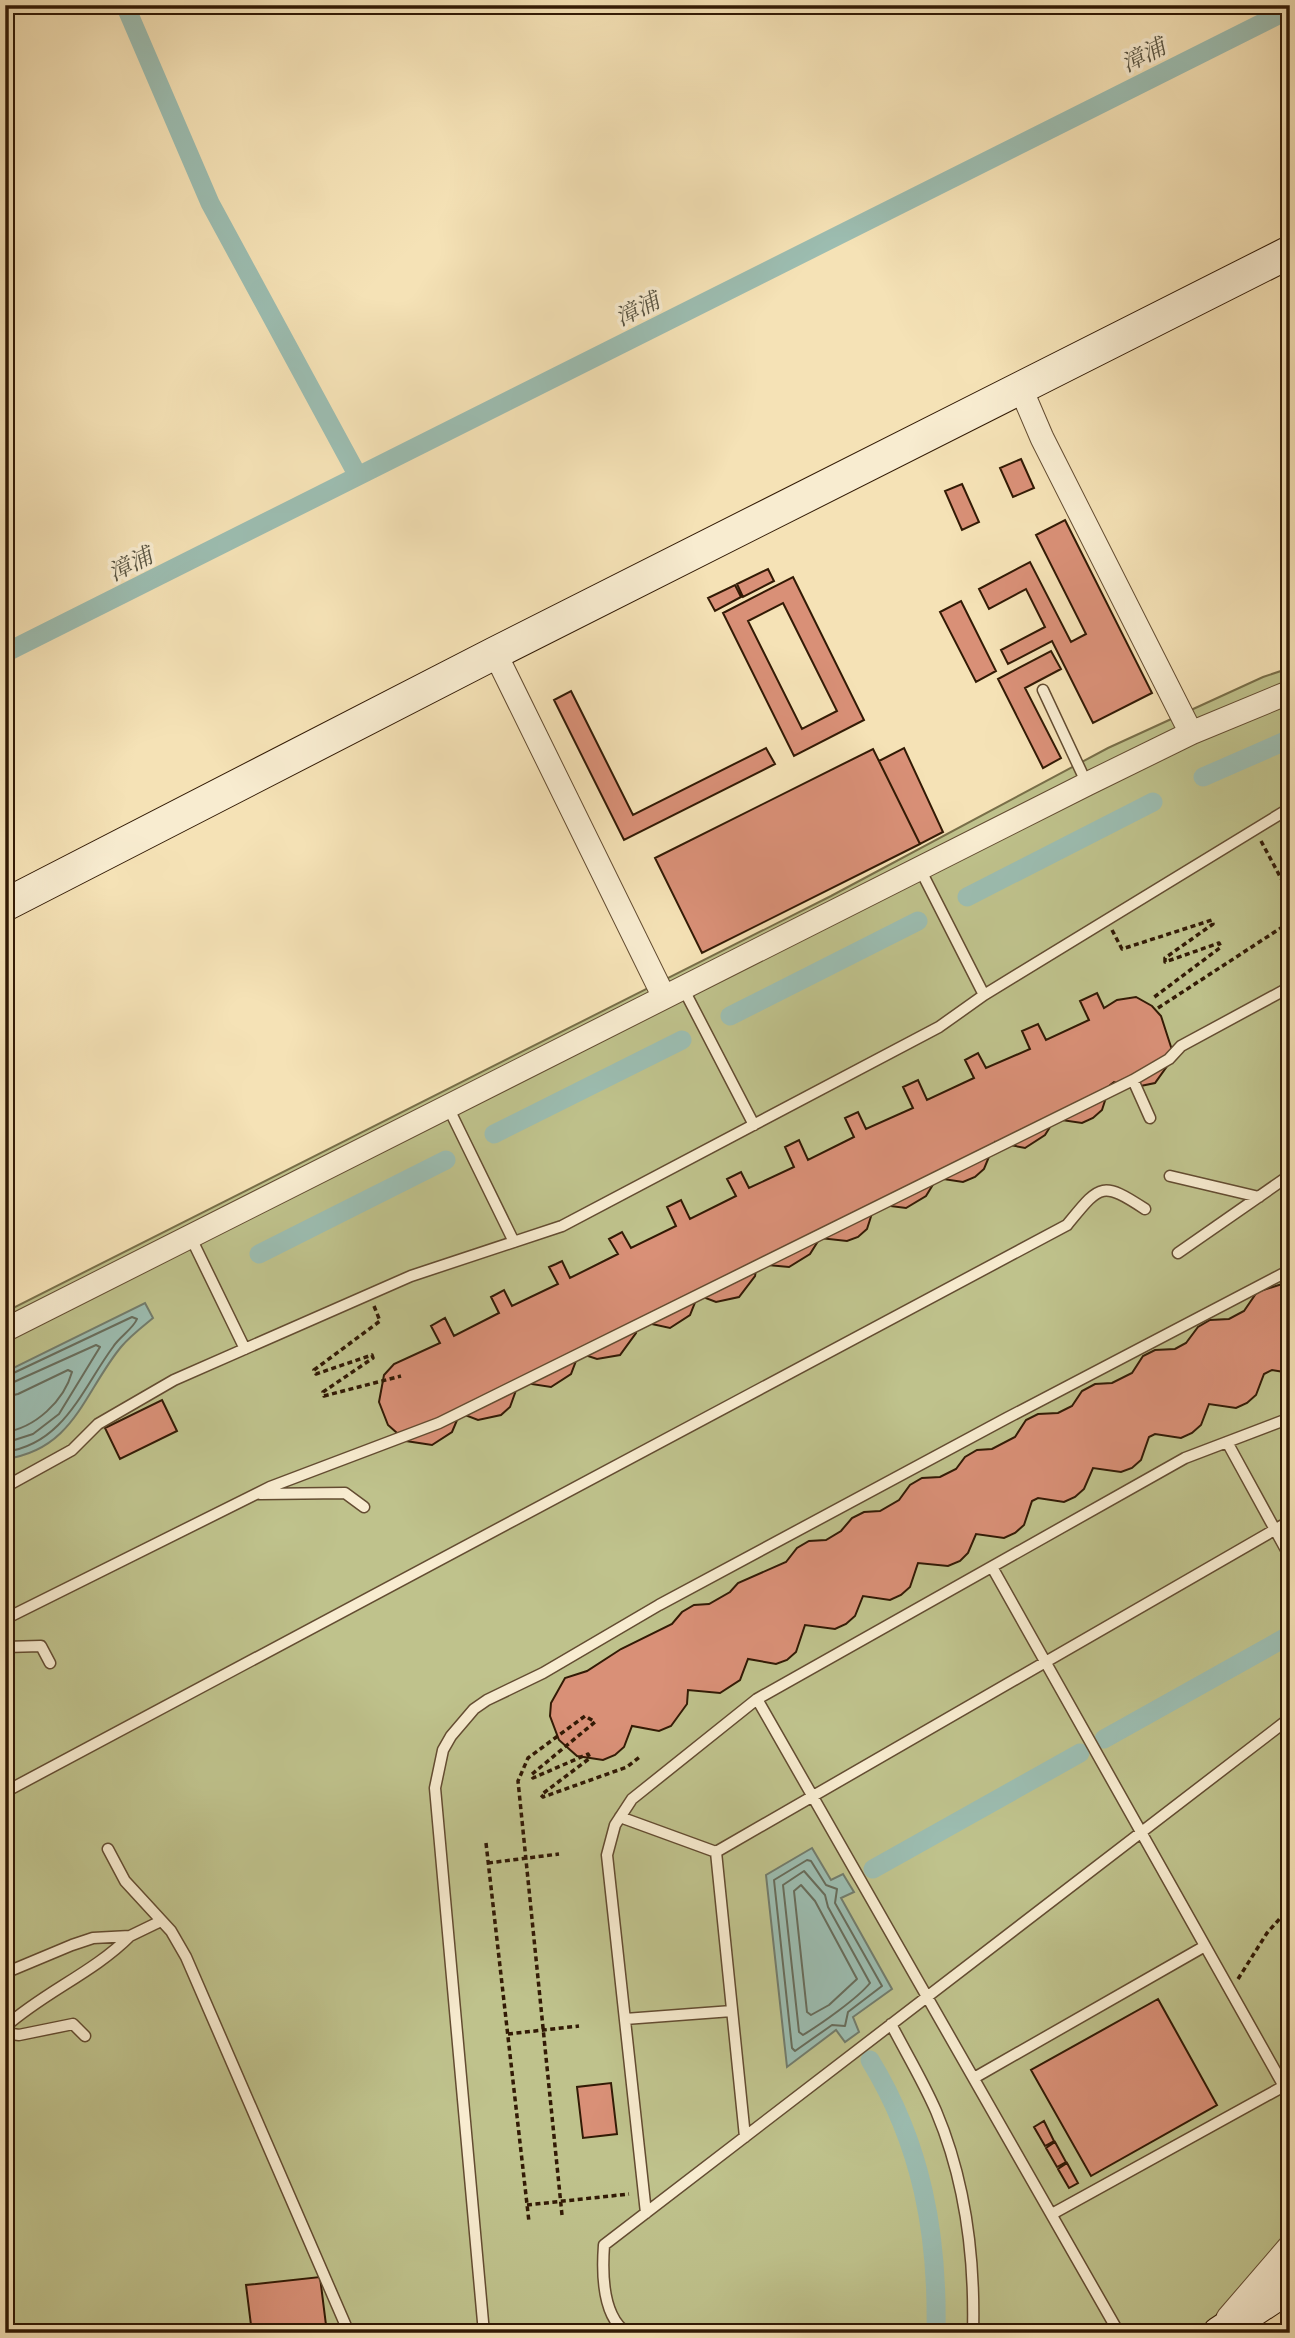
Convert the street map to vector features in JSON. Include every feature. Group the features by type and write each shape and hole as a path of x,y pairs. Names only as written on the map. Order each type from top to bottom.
{"street":[{"path":"5,905 495,653 1290,252"},
{"path":"1021,389 1042,438 1191,733"},
{"path":"495,653 674,993"},
{"path":"5,1329 191,1238 1087,784 1191,733 1290,692"},
{"path":"1217,2333 1290,2246"},
{"path":"1217,2333 1290,2286"}],"lane":[{"path":"1043,690 1087,784"},
{"path":"5,1488 72,1450 98,1424 127,1405 174,1380 411,1276 562,1226 940,1027 984,995 1290,808"},
{"path":"920,869 984,995"},
{"path":"5,1619 257,1494 439,1423 1133,1080 1169,1059 1181,1046 1290,987"},
{"path":"674,993 754,1125"},
{"path":"1133,1080 1150,1118"},
{"path":"448,1107 514,1242"},
{"path":"1178,1253 1290,1175"},
{"path":"1170,1176 1259,1198"},
{"path":"5,1792 1067,1225 1086,1202 1100,1191 1115,1190 1144,1209"},
{"path":"191,1238 245,1349"},
{"path":"484,2333 435,1788 443,1750 462,1720 487,1700 543,1673 659,1605 1290,1269"},
{"path":"646,2213 607,1855 610,1838 632,1799 758,1699 1185,1458 1290,1418"},
{"path":"1227,1442 1290,1557"},
{"path":"257,1494 345,1493 364,1507"},
{"path":"716,1852 1290,1521"},
{"path":"992,1567 1290,2097"},
{"path":"5,1647 41,1646 50,1663"},
{"path":"758,1699 1119,2333"},
{"path":"627,2333 617,2323 605,2287 604,2245 1290,1718"},
{"path":"620,1817 716,1852"},
{"path":"108,1849 125,1881 161,1921 186,1957 349,2333"},
{"path":"716,1852 745,2137"},
{"path":"5,2027 50,1991 107,1957 130,1936 161,1921"},
{"path":"5,1973 93,1938 130,1936"},
{"path":"974,2078 1205,1946"},
{"path":"625,2020 732,2011"},
{"path":"5,2033 19,2035 73,2024 85,2036"},
{"path":"891,2024 936,2110 953,2161 968,2219 974,2276 973,2333"},
{"path":"1052,2214 1284,2086"}],"path":[{"path":"1255,829 1290,895"},
{"path":"1107,919 1122,949 1212,920 1213,924 1165,958 1165,962 1219,943 1221,947 1153,998"},
{"path":"1158,1008 1290,922"},
{"path":"369,1294 380,1321 314,1370 316,1374 372,1355 373,1358 323,1392 324,1396 401,1376"},
{"path":"562,2215 524,1858 518,1790 520,1772 528,1758 585,1716 595,1722 531,1776 533,1778 588,1754 590,1758 541,1795 542,1797 627,1768 641,1756"},
{"path":"486,1843 529,2222"},
{"path":"488,1863 559,1854"},
{"path":"1230,1992 1267,1933 1290,1907"},
{"path":"508,2035 579,2026"},
{"path":"527,2205 644,2192"}],"green space":[{"path":"1290,668 1290,2281 1235,2333 5,2333 5,1312 831,896 1108,748 1263,677"}],"water":[{"path":"145,1303 153,1318 121,1347 62,1431 47,1444 5,1459 5,1372"},
{"path":"812,1848 831,1880 843,1874 854,1892 841,1898 892,1989 853,2017 859,2032 845,2042 836,2030 787,2067 766,1875"}],"building":[{"path":"1021,459 1034,488 1013,497 1000,468"},
{"path":"962,484 979,522 962,530 945,491"},
{"path":"1065,520 1152,693 1093,723 1052,641 1008,664 1001,650 1045,627 1026,589 989,609 979,589 1030,562 1071,642 1086,634 1036,535"},
{"path":"768,569 774,581 743,597 737,584"},
{"path":"793,577 864,720 794,756 723,613","holes":["783,603 837,711 802,729 748,621"]},
{"path":"735,585 741,597 715,611 708,598"},
{"path":"961,601 996,671 976,682 940,612"},
{"path":"1051,651 1061,669 1025,688 1061,758 1043,768 998,679"},
{"path":"571,691 633,815 766,748 775,764 624,840 554,700"},
{"path":"904,748 943,832 920,844 879,761"},
{"path":"873,749 920,844 702,953 655,858"},
{"path":"1097,993 1104,1008 1117,1000 1136,997 1152,1006 1161,1016 1172,1050 1170,1062 1155,1083 1131,1088 1114,1082 1110,1085 1102,1110 1093,1118 1082,1123 1055,1119 1045,1135 1025,1148 995,1142 984,1169 975,1177 963,1182 937,1178 926,1196 906,1208 875,1204 867,1229 858,1237 847,1241 820,1238 810,1254 789,1267 757,1264 755,1276 739,1297 716,1302 698,1295 690,1315 670,1328 638,1321 636,1333 620,1355 597,1359 579,1353 571,1374 551,1387 519,1382 510,1407 501,1415 478,1420 460,1413 452,1432 432,1445 406,1441 388,1425 379,1402 384,1375 394,1364 440,1343 431,1326 445,1318 454,1336 499,1313 491,1297 504,1290 512,1306 558,1284 549,1267 562,1261 570,1278 618,1254 609,1239 622,1232 631,1248 676,1226 667,1207 681,1200 690,1219 736,1196 727,1179 741,1172 749,1188 794,1167 785,1147 799,1140 808,1160 854,1137 845,1118 858,1112 866,1129 913,1108 903,1087 918,1080 927,1100 974,1078 965,1060 978,1053 986,1068 1030,1049 1022,1031 1038,1024 1046,1040 1089,1020 1080,1001"},
{"path":"1282,1284 1290,1285 1290,1373 1272,1370 1264,1374 1256,1395 1247,1403 1236,1408 1209,1404 1201,1425 1192,1433 1181,1438 1155,1434 1149,1437 1141,1460 1132,1468 1121,1472 1093,1468 1084,1489 1075,1497 1064,1502 1038,1498 1032,1501 1024,1525 1015,1533 1004,1538 976,1534 968,1553 960,1561 948,1566 918,1563 910,1587 901,1595 890,1600 863,1596 855,1616 846,1624 835,1629 805,1625 796,1652 787,1660 776,1664 748,1659 740,1680 720,1693 688,1690 687,1704 671,1726 659,1731 632,1726 624,1747 615,1755 603,1760 577,1756 559,1740 550,1716 551,1703 565,1678 587,1671 621,1649 672,1624 682,1612 694,1605 709,1604 730,1592 738,1583 786,1562 797,1548 809,1541 826,1540 841,1531 852,1518 864,1512 880,1511 899,1500 910,1485 922,1478 940,1477 956,1469 965,1457 977,1450 992,1449 1015,1437 1026,1420 1038,1414 1058,1413 1072,1406 1082,1391 1095,1384 1112,1383 1132,1373 1143,1356 1155,1350 1175,1349 1186,1343 1198,1327 1210,1320 1229,1319 1244,1311 1257,1292"},
{"path":"162,1400 177,1431 120,1459 105,1428"},
{"path":"1158,1999 1217,2105 1091,2176 1031,2070"},
{"path":"611,2083 617,2134 583,2138 577,2087"},
{"path":"1044,2121 1054,2141 1045,2146 1034,2127"},
{"path":"1055,2142 1066,2162 1057,2167 1046,2148"},
{"path":"1067,2163 1078,2183 1069,2188 1058,2169"},
{"path":"320,2277 327,2333 252,2333 246,2285"}],"waterway":[{"path":"125,5 210,203 358,476"},
{"name":"漳浦","path":"5,653 1290,9"},
{"path":"1203,777 1290,739"},
{"path":"967,897 1153,802"},
{"path":"730,1016 918,921"},
{"path":"494,1134 682,1040"},
{"path":"259,1254 446,1160"},
{"path":"1104,1739 1290,1635"},
{"path":"873,1869 1080,1753"},
{"path":"870,2060 903,2125 923,2191 934,2261 936,2333"}]}
